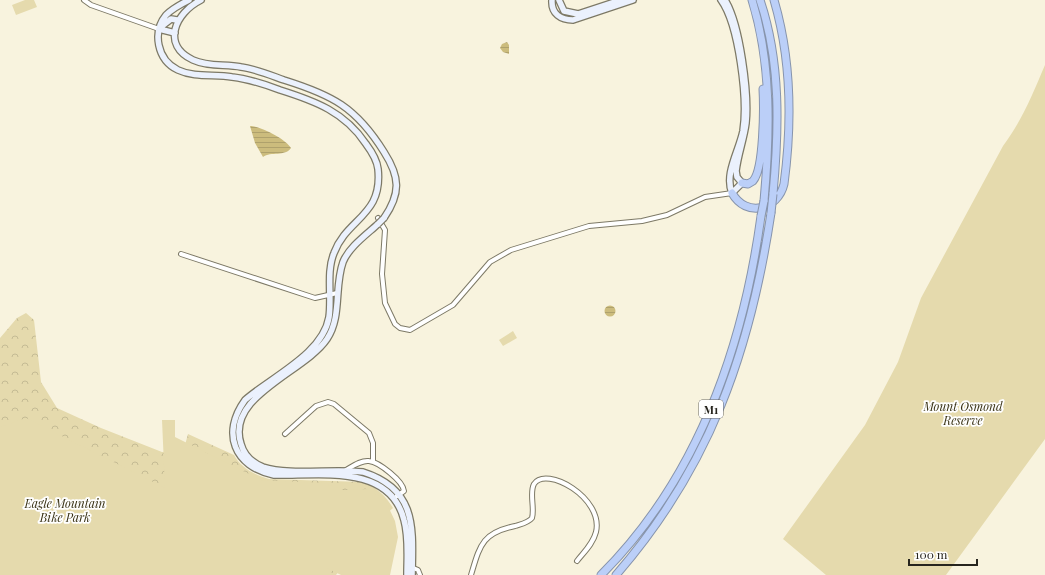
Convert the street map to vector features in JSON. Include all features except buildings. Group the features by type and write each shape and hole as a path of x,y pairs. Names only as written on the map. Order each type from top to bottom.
{"highway":[{"path":"742,183 752,182 758,174 763,118 762,73 751,0"},
{"name":"M1","path":"601,575 634,538 663,499 688,456 709,413 727,366 741,320 752,273 764,201 768,123 767,80 760,33 751,0"},
{"name":"M1","path":"616,575 647,538 674,499 698,457 719,412 736,366 750,321 761,273 771,213 777,146 777,98 772,49 760,0"},
{"path":"731,194 744,206 761,209 776,200 784,187 788,115 786,64 781,28 774,0"}],"main road":[{"path":"189,0 169,12 159,29 158,46 164,59 173,68 193,74 250,80 314,101 341,116 356,129 373,154 377,167 378,177 376,197 366,214 341,240 334,253 328,320 325,332 308,353 251,394 238,410 232,429 234,444 246,463 262,472 274,475 357,477 376,483 397,496"},
{"path":"200,0 186,9 177,20 175,33 180,50 191,59 206,64 239,66 255,70 311,88 334,98 359,119 389,160 396,178 396,198 380,220 346,257 341,270 334,320 328,338 312,356 254,399 243,413 238,430 240,443 245,454 263,467 283,470 345,470 363,472 376,477 387,484 397,496 405,521 412,575"},
{"path":"552,0 554,12 559,17 565,20 573,20 633,0"},
{"path":"559,0 564,11 578,14 621,0"},
{"path":"721,0 731,23 744,92 743,130 730,176 731,194"},
{"path":"725,0 734,22 746,87 745,129 736,170 737,177 742,183 731,194"},
{"path":"159,29 169,20 177,20"},
{"path":"159,29 175,33"},
{"path":"407,575 410,567"}],"street":[{"path":"84,0 91,5 159,29"},
{"path":"380,220 385,230 382,274 385,303 395,324 405,330 415,327 453,305 490,262 511,250 589,226 642,221 667,215 704,197 731,194"},
{"path":"181,254 315,298 337,293"},
{"path":"285,434 298,424 316,406 328,402 334,404 369,433 373,444 373,462"},
{"path":"345,470 360,462 373,462 388,471 401,483 404,491 397,496"},
{"path":"471,575 475,557 486,538 500,529 525,523 532,518 533,486 537,481 545,479 560,482 569,487 584,498 594,510 597,519 596,534 590,545 577,561"},
{"path":"410,567 418,570 420,575"}],"green space":[{"path":"25,0 34,0 37,7 16,15 12,5"},
{"name":"Mount Osmond Reserve","path":"1045,65 1045,439 946,575 826,575 783,539 865,425 898,362 921,298 1003,146 1021,117"},
{"path":"26,313 34,320 41,382 57,408 101,428 162,452 179,451 185,445 188,434 234,455 244,467 269,479 364,482 381,493 393,508 383,517 336,575 236,575 191,498 0,455 0,338 17,318"},
{"path":"513,331 517,338 503,346 499,340"},
{"name":"Eagle Mountain Bike Park","path":"26,418 165,488 162,420 175,420 175,437 261,480 323,483 343,490 368,489 385,500 395,521 398,537 390,575 341,575 327,568 327,575 0,575 0,427"}],"shaded area":[{"path":"507,42 509,45 509,54 503,52 500,48 502,44"},
{"path":"250,126 260,128 272,134 284,141 291,148 282,153 270,154 263,157 255,143"},
{"path":"608,306 612,306 614,307 614,315 608,316 605,313 605,309"}]}
